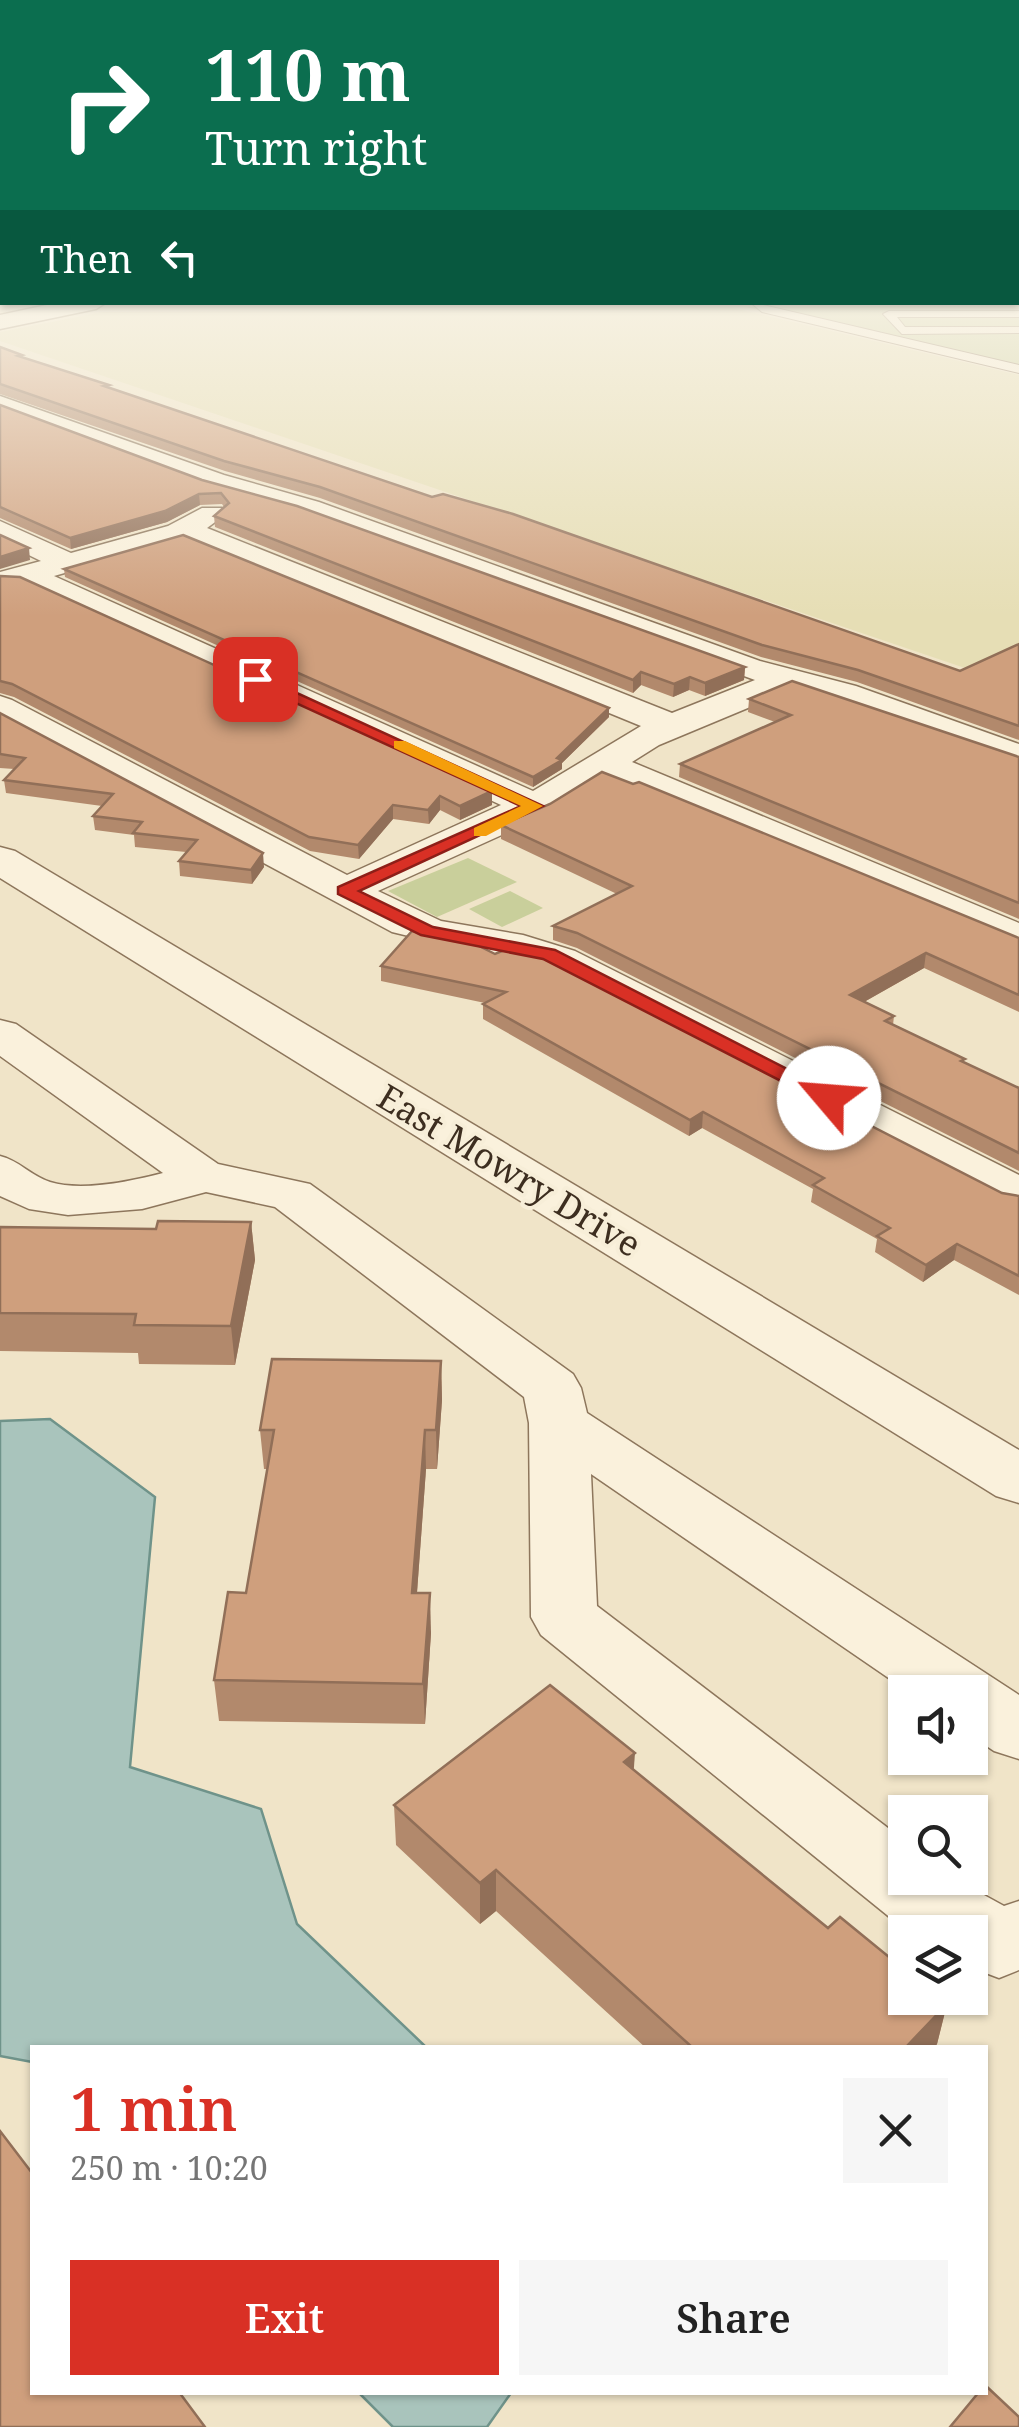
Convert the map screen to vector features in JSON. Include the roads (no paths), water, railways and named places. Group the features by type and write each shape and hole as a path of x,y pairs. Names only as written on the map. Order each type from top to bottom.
{"street":[{"path":"0,403 261,495 309,508 748,668 844,692 1019,756"},
{"path":"12,578 184,530 261,495"},
{"path":"0,530 68,562"},
{"path":"184,530 672,726"},
{"path":"12,578 534,806"},
{"path":"345,890 534,806 624,749 672,726 787,679"},
{"path":"0,707 428,931 548,954 1019,1194"},
{"path":"605,764 1019,938"},
{"name":"East Mowry Drive","path":"0,860 1019,1480"},
{"path":"0,1034 201,1176 292,1196 552,1388 559,1422 564,1617 935,1908 999,1943 1019,1935"},
{"path":"0,1171 34,1195 101,1200 186,1184 201,1176"},
{"path":"559,1422 936,1675"},
{"path":"988,1710 1019,1732"}],"water":[{"path":"50,1419 155,1497 130,1767 261,1809 297,1924 424,2045 30,2045 30,2062 0,2056 0,1421"},
{"path":"361,2395 510,2395 487,2427 393,2427"}]}
